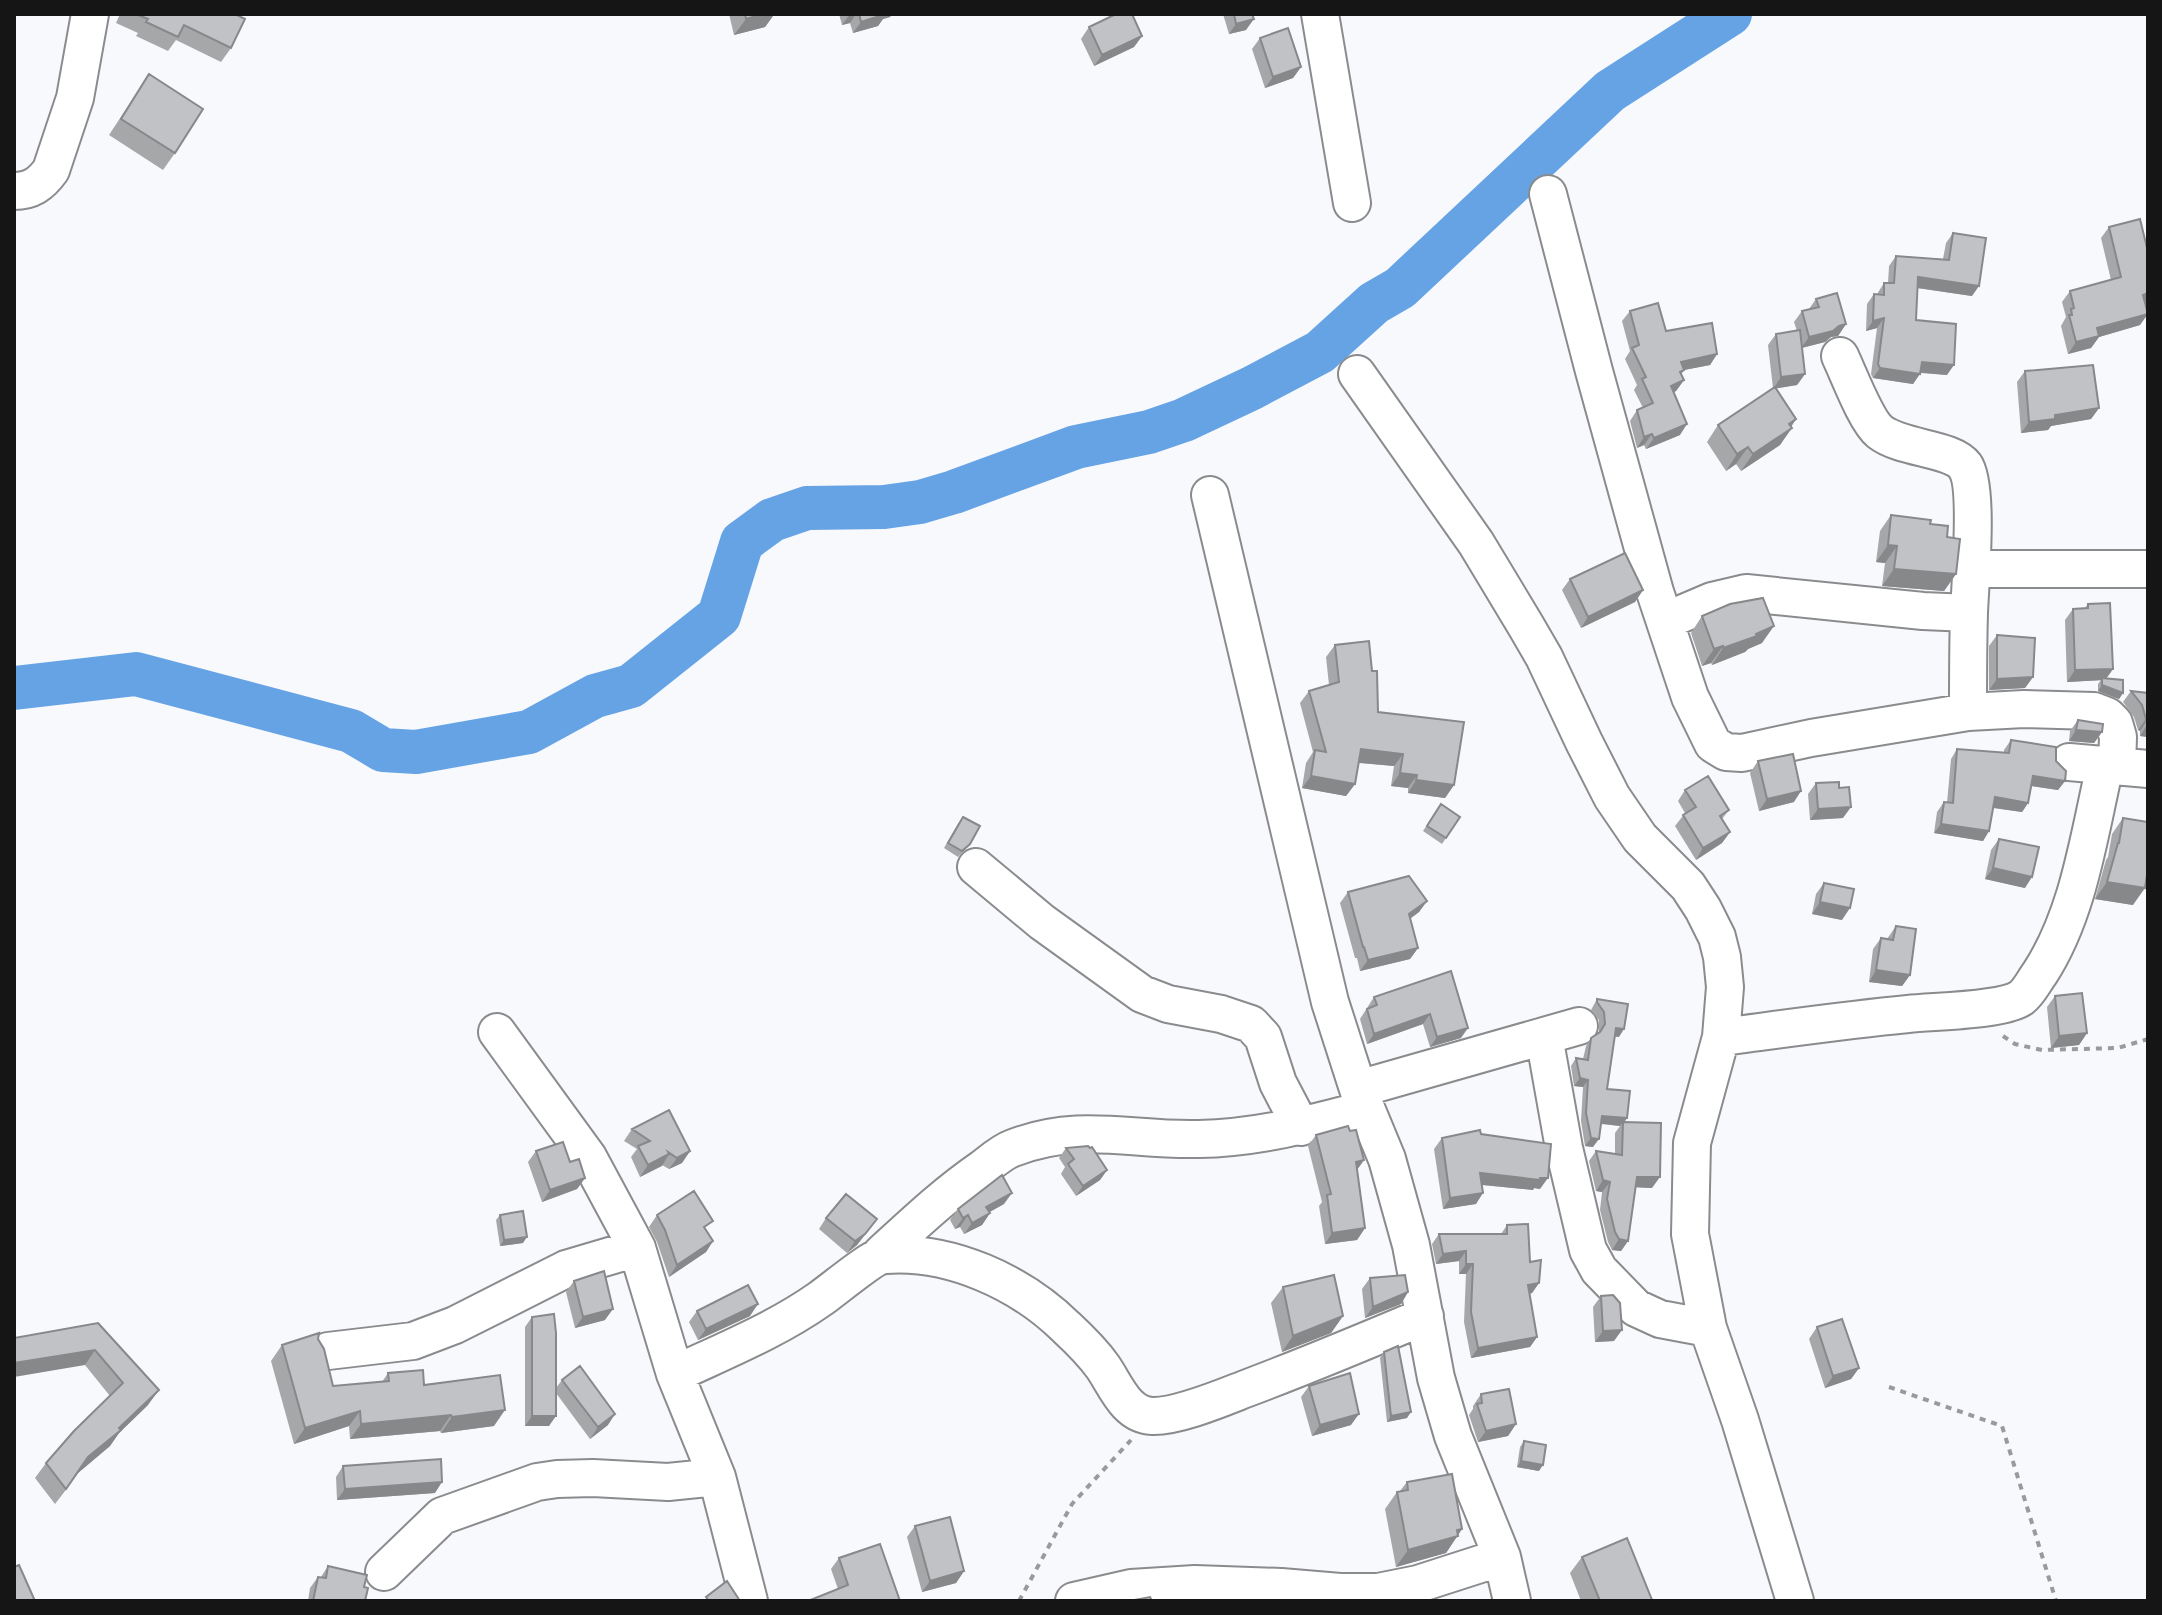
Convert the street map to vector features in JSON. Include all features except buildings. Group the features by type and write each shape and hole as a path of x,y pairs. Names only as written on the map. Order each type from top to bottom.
{"street":[{"path":"14,191 25,191 35,186 51,170 75,98 90,14"},
{"path":"1320,14 1352,203"},
{"path":"1548,194 1594,371 1665,621 1690,697 1713,744 1726,752 1742,753 1811,738 1968,712 2024,709 2100,713 2114,723 2116,729 2123,767 2080,875 2067,917 2045,966 2022,997 2009,1003 1962,1010 1721,1037"},
{"path":"1840,356 1877,430 1896,442 1954,457 1965,467 1971,485 1968,712"},
{"path":"1357,374 1476,543 1519,614 1544,657 1612,797 1640,838 1688,886 1717,937 1725,987 1721,1037 1692,1143 1690,1234 1708,1328 1740,1420 1795,1601"},
{"path":"1210,495 1330,1002 1362,1099 1387,1159 1411,1245 1436,1378 1453,1436 1502,1557 1512,1601"},
{"path":"1971,569 2148,569"},
{"path":"1665,621 1712,601 1746,593 1969,613"},
{"path":"2069,762 2123,767"},
{"path":"976,867 1042,922 1142,994 1168,1004 1221,1014 1251,1024 1263,1037 1278,1083 1301,1127"},
{"path":"675,1374 741,1344 817,1301 881,1254 939,1199 1010,1149 1079,1133 1199,1139 1301,1127 1362,1099 1579,1026"},
{"path":"497,1032 588,1157 637,1248 675,1374 717,1477 749,1601"},
{"path":"1544,1036 1564,1148 1588,1250 1599,1270 1636,1308 1660,1319 1708,1328"},
{"path":"328,1351 413,1341 455,1325 566,1269 637,1248"},
{"path":"881,1254 925,1256 968,1267 1017,1288 1065,1325 1102,1365 1130,1407 1153,1416 1220,1399 1425,1316"},
{"path":"384,1572 442,1516 537,1482 593,1478 668,1482 717,1477"},
{"path":"1074,1601 1131,1588 1195,1584 1378,1592 1418,1584 1502,1557"}],"path":[{"path":"2002,1035 2015,1044 2042,1050 2118,1048 2148,1039"},
{"path":"1889,1387 2002,1426 2056,1601"},
{"path":"1019,1601 1072,1504 1153,1416"}],"waterway":[{"path":"14,688 136,674 351,731 383,750 416,752 529,732 595,696 631,686 719,616 742,542 772,520 807,508 884,507 920,502 954,492 1076,447 1149,432 1184,420 1320,352 1374,303 1400,288 1610,91 1730,14"}]}
